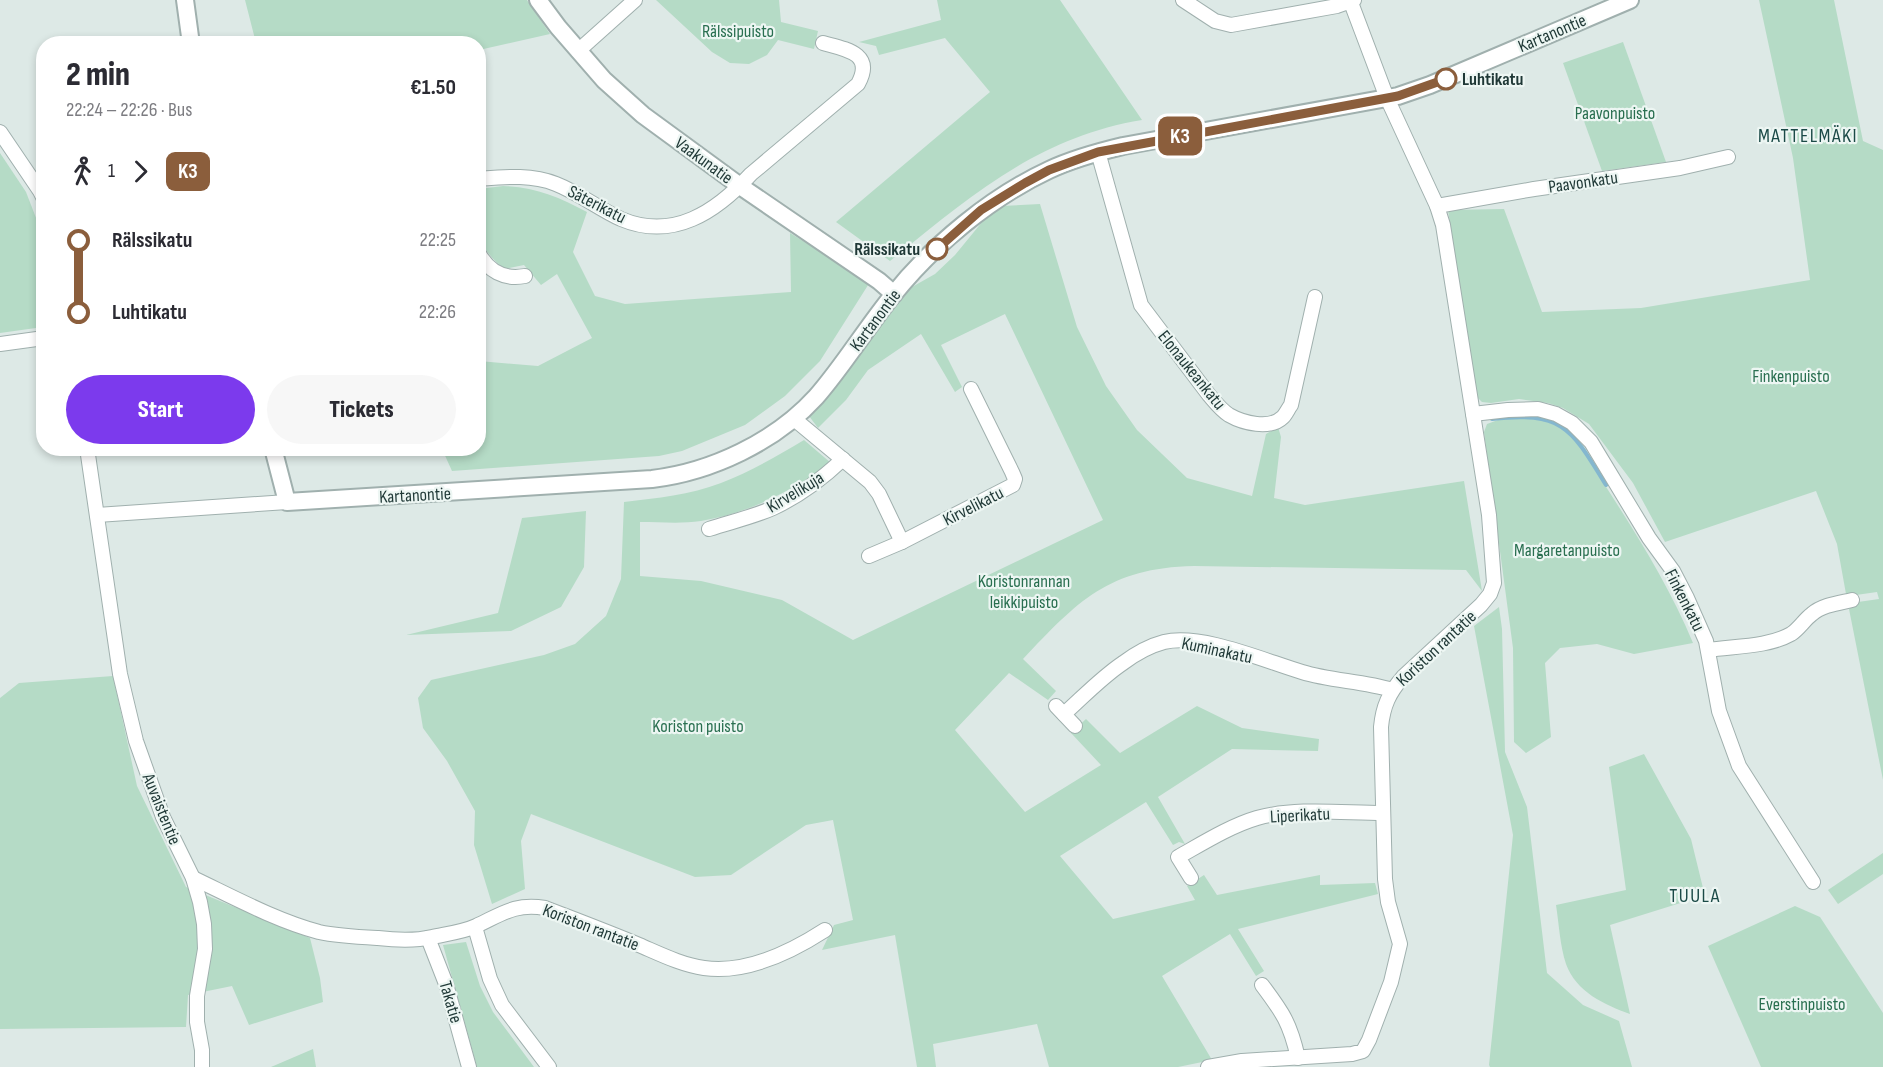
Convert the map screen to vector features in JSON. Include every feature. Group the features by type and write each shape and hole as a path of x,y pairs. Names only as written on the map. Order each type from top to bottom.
{"street":[{"path":"185,0 190,36"},
{"name":"Vaakunatie","path":"538,0 604,80 642,115 740,186 879,281 894,294"},
{"path":"579,51 635,0"},
{"path":"1183,0 1215,21 1231,25 1351,1 1387,98"},
{"name":"Kartanontie","path":"97,515 652,480 680,476 711,466 736,455 793,418 835,374 894,294 943,243 981,210 1049,170 1098,152 1387,98 1430,85 1630,0"},
{"path":"740,186 751,174 858,84 863,69 862,61 857,55 849,50 823,43"},
{"name":"Koriston rantatie","path":"1208,1067 1242,1061 1352,1054 1363,1051 1385,1001 1400,944 1386,888 1381,727 1384,704 1392,690 1481,605 1490,594 1494,583 1489,514 1447,244 1437,206 1387,98"},
{"path":"0,132 36,184"},
{"name":"Elonaukeankatu","path":"1098,152 1141,305 1217,405 1231,416 1259,424 1274,423 1283,417 1291,405 1315,297"},
{"name":"Paavonkatu","path":"1437,206 1534,189 1680,168 1728,157"},
{"name":"Säterikatu","path":"486,178 514,176 555,183 619,218 660,228 672,227 698,216 740,186"},
{"path":"486,265 492,271 513,278 525,276"},
{"path":"0,344 36,339"},
{"name":"Kirvelikatu","path":"869,556 902,542 1013,485 1015,479 971,389"},
{"name":"Finkenkatu","path":"1473,414 1538,409 1556,414 1581,430 1600,456 1649,538 1672,571 1701,629 1708,650 1719,711 1739,766 1813,882"},
{"path":"793,418 870,482 879,494 902,542"},
{"name":"Auvaistentie","path":"88,456 120,674 136,741 163,817 193,878 204,924 205,950 197,996 197,1022 202,1050 202,1067"},
{"path":"275,456 287,502"},
{"name":"Kirvelikuja","path":"709,529 772,509 804,490 843,459"},
{"path":"1708,650 1757,644 1781,638 1792,633 1812,613 1821,608 1852,600"},
{"name":"Kuminakatu","path":"1075,726 1060,710 1120,664 1144,649 1175,641 1211,645 1313,675 1377,685 1392,690"},
{"name":"Liperikatu","path":"1191,878 1178,857 1206,841 1257,818 1273,814 1309,812 1383,813"},
{"path":"193,878 286,920 320,932 397,940 428,938 475,927 489,979 502,1005 549,1067"},
{"name":"Koriston rantatie","path":"475,927 496,915 516,908 533,906 545,908 683,962 716,969 750,965 770,958 792,949 825,930"},
{"name":"Takatie","path":"428,938 446,984 469,1067"},
{"path":"1262,985 1284,1014 1298,1058"}],"green space":[{"path":"245,0 527,0 550,34 486,48 486,36 254,36"},
{"name":"Rälssipuisto","path":"656,0 779,0 781,22 818,31 814,49 778,40 767,55 749,64 730,63 712,52"},
{"path":"937,0 1060,0 1142,120 1105,128 1037,155 977,193 890,261 836,222 990,92 945,38 879,55 876,46 859,42 941,20"},
{"name":"Finkenpuisto","path":"1759,0 1834,0 1863,141 1883,150 1883,780 1849,609 1858,602 1879,599 1877,592 1846,594 1837,544 1816,491 1665,542 1633,483 1589,424 1563,408 1548,403 1519,399 1491,403 1482,402 1477,397 1448,210 1504,209 1542,312 1641,308 1810,280 1793,158"},
{"name":"Paavonpuisto","path":"1623,42 1666,162 1602,171 1563,63"},
{"path":"0,153 26,192 36,218 36,328 0,333"},
{"path":"503,186 526,188 567,202 587,212 573,252 595,296 625,304 791,292 790,233 870,282 820,361 785,396 745,425 682,451 659,456 452,471 445,456 486,456 486,362 538,366 592,338 557,274 541,285 524,265 505,269 487,252 486,188"},
{"name":"Koriston puisto","path":"1040,204 1077,327 1106,386 1137,430 1187,478 1252,496 1266,434 1278,427 1281,437 1274,498 1305,505 1464,481 1482,591 1466,570 1194,566 1164,568 1139,573 1117,581 1079,605 1023,659 1056,691 1048,700 1009,673 955,730 1025,812 1101,765 1071,733 1086,719 1120,753 1197,706 1242,728 1319,739 1318,751 1232,749 1158,797 1185,844 1179,842 1173,845 1146,802 1060,856 1113,919 1195,900 1187,886 1204,875 1217,895 1320,875 1320,885 1375,883 1378,894 1238,929 1264,971 1256,976 1230,934 1162,976 1212,1060 1178,1067 1049,1067 1037,1024 933,1044 936,1067 917,1067 895,935 822,950 834,925 853,920 833,820 806,825 731,875 695,877 531,814 521,841 525,889 492,904 474,845 475,811 447,761 423,728 418,698 431,680 544,655 575,644 606,616 621,579 624,502 673,496 709,487 753,469 804,440 831,463 801,483 769,500 753,507 701,521 640,522 640,576 701,581 782,600 853,640 1103,520 1005,314 941,345 962,387 955,392 921,334 868,370 846,400 818,428 809,416 912,287 935,274 955,255 987,216 1001,206"},
{"name":"Margaretanpuisto","path":"1525,417 1554,423 1580,446 1651,559 1693,643 1634,654 1597,644 1560,648 1545,663 1551,737 1526,753 1514,742 1513,648 1484,432 1487,424 1498,420"},
{"path":"586,511 584,567 561,607 511,631 406,635 498,613 522,518"},
{"path":"1499,607 1502,629 1505,752 1527,807 1547,973 1583,1005 1619,1021 1632,1067 1490,1067 1489,1065 1513,835 1474,626"},
{"path":"113,676 137,786 186,887 310,938 320,978 323,1002 249,1025 232,986 188,995 186,1027 0,1029 0,698 19,683"},
{"path":"1644,754 1691,839 1703,888 1690,900 1610,925 1630,1014 1592,996 1571,974 1562,950 1556,905 1626,890 1609,767"},
{"path":"1883,853 1883,874 1838,904 1828,890"},
{"name":"Everstinpuisto","path":"1795,906 1820,917 1883,1013 1883,1067 1761,1067 1708,946"},
{"path":"466,942 480,986 493,1012 534,1067 477,1067 443,945"},
{"path":"313,1049 316,1067 271,1067"}],"waterway":[{"path":"1492,419 1516,417 1550,421 1573,437 1606,485"}],"bus line":[{"name":"K3","path":"937,249 981,210 1049,170 1076,159 1122,146 1398,96 1446,79"}],"place":[{"name":"Luhtikatu","path":"1446,79"},
{"name":"Rälssikatu","path":"937,249"}],"district":[{"name":"MATTELMÄKI","path":"1808,135"},
{"name":"TUULA","path":"1695,895"}],"park label":[{"name":"Koristonrannan leikkipuisto","path":"1024,591"}]}
